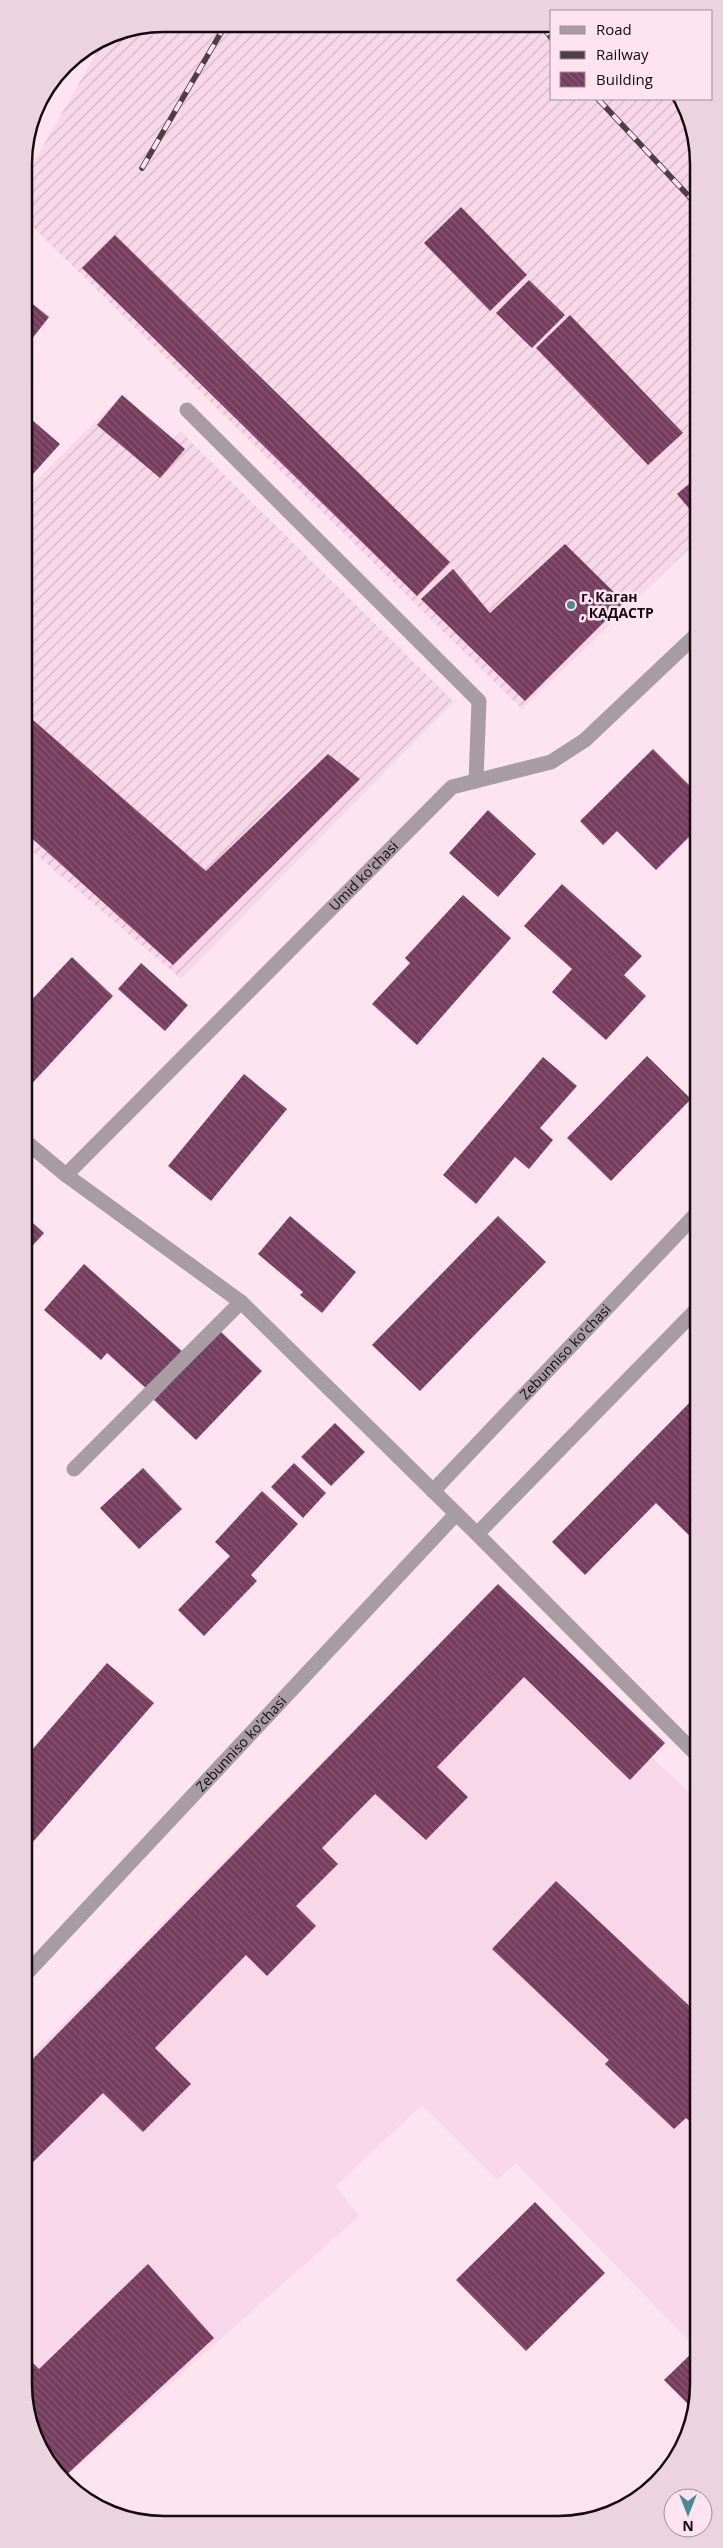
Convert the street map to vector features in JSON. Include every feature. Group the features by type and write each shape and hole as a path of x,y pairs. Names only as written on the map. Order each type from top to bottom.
{"street":[{"path":"187,410 479,702 476,781"},
{"name":"Umid ko'chasi","path":"66,1175 452,787 551,762 585,740 690,641"},
{"path":"33,1147 66,1175 241,1302 477,1534 690,1748"},
{"name":"Zebunniso ko'chasi","path":"433,1491 690,1220"},
{"path":"74,1469 241,1302"},
{"path":"477,1534 690,1316"},
{"name":"Zebunniso ko'chasi","path":"32,1967 456,1514"}],"shaded area":[{"path":"164,32 550,32 550,100 674,100 686,130 690,155 690,548 522,709 33,227 33,163 98,50 122,39"},
{"path":"122,395 172,440 181,432 454,702 181,979 33,852 33,483"},
{"path":"498,1584 665,1743 651,1757 690,1793 690,2342 516,2163 497,2180 422,2105 336,2186 359,2216 69,2474 50,2450 39,2426 32,2384 32,2055"}],"building":[{"path":"461,207 527,275 490,311 424,243"},
{"path":"115,235 450,562 417,596 82,268"},
{"path":"529,280 565,315 532,348 496,313"},
{"path":"33,304 49,317 33,338"},
{"path":"570,315 683,433 648,465 536,348"},
{"path":"122,395 185,449 160,478 97,425"},
{"path":"33,421 60,444 33,474"},
{"path":"690,483 690,510 677,494"},
{"path":"565,544 624,602 525,701 421,599 453,569 490,613"},
{"path":"33,720 206,871 328,754 360,779 173,965 33,839"},
{"path":"653,749 690,786 690,836 656,870 617,831 603,845 580,821"},
{"path":"488,810 536,854 498,897 449,853"},
{"path":"562,884 642,956 624,975 646,996 606,1040 552,992 572,969 524,926"},
{"path":"463,895 511,938 417,1045 372,1004 410,963 405,958"},
{"path":"72,957 113,996 33,1083 33,999"},
{"path":"141,963 188,1005 165,1031 118,989"},
{"path":"647,1056 690,1098 611,1181 567,1138"},
{"path":"543,1057 577,1086 540,1128 553,1140 529,1169 515,1157 476,1204 443,1175"},
{"path":"244,1074 287,1109 211,1201 168,1166"},
{"path":"290,1216 356,1272 322,1313 300,1295 303,1292 258,1254"},
{"path":"498,1216 546,1262 420,1391 372,1345"},
{"path":"33,1223 44,1233 33,1246"},
{"path":"84,1264 182,1351 148,1390 107,1353 101,1360 44,1310"},
{"path":"220,1331 262,1371 196,1440 154,1400"},
{"path":"690,1402 690,1536 656,1503 585,1575 552,1542"},
{"path":"335,1423 365,1452 331,1486 301,1457"},
{"path":"294,1463 326,1493 303,1518 271,1487"},
{"path":"143,1468 182,1509 139,1549 100,1508"},
{"path":"262,1491 298,1524 251,1575 257,1581 204,1636 178,1610 230,1556 215,1542"},
{"path":"498,1584 665,1743 630,1780 524,1677 437,1767 468,1797 426,1840 375,1794 322,1848 338,1864 296,1906 316,1926 267,1976 246,1955 155,2048 191,2084 143,2132 103,2093 32,2163 32,2060"},
{"path":"107,1663 154,1703 32,1843 32,1750"},
{"path":"556,1881 690,2007 690,2122 686,2118 674,2129 605,2064 609,2060 492,1949"},
{"path":"535,2202 605,2273 526,2351 456,2280"},
{"path":"148,2264 214,2338 68,2473 50,2450 39,2426 32,2384 32,2362 39,2369"},
{"path":"690,2355 689,2405 664,2380"}],"railway":[{"path":"142,168 221,32"},
{"path":"547,32 550,36"},
{"path":"599,100 690,198"}],"place":[{"name":"г. Каган , КАДАСТР","path":"571,605"}]}
